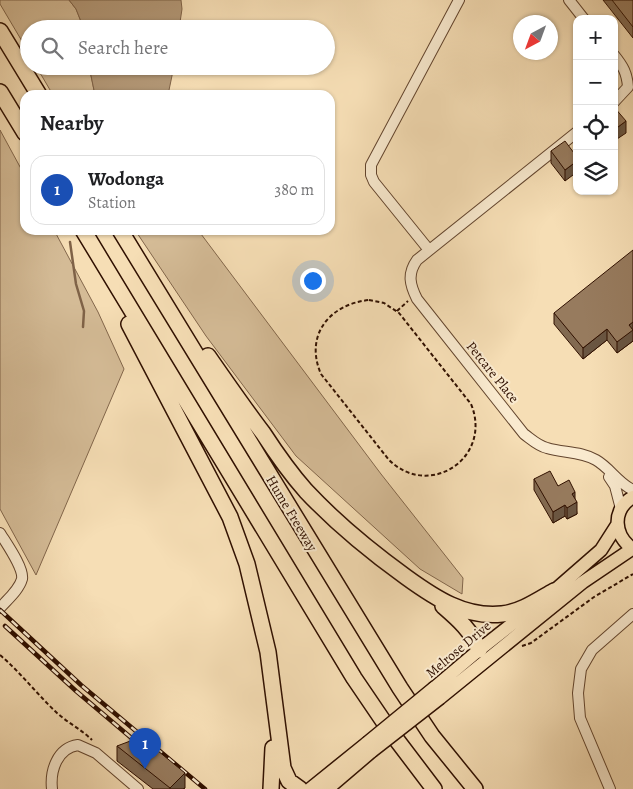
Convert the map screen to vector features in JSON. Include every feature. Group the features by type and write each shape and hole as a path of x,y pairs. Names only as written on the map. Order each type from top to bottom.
{"highway":[{"path":"0,31 20,65"},
{"path":"26,75 35,90"},
{"path":"0,92 20,126"},
{"path":"81,235 176,411 230,517 247,564 268,652 283,768 289,781 300,789"},
{"path":"86,235 354,678 390,731 434,789"},
{"name":"Hume Freeway","path":"123,235 394,680 432,736 475,789"},
{"path":"182,331 204,350 273,449 305,489 336,521 374,554 431,594 452,606 472,612 504,614 524,608 554,591"},
{"path":"431,594 463,624 475,638 479,650"},
{"path":"270,789 273,747 273,701"}],"main road":[{"path":"621,509 633,497"},
{"name":"Melrose Drive","path":"310,789 370,747 437,693 479,650 554,591 602,550 617,525 621,509"},
{"path":"617,525 624,543 632,549"},
{"name":"Melrose Drive","path":"437,693 471,672 583,582 632,549"},
{"path":"471,672 478,660 479,650"},
{"name":"Melrose Drive","path":"328,788 370,747"}],"street":[{"path":"459,0 371,165 371,175 374,182 429,250 573,135"},
{"path":"569,0 581,15"},
{"path":"618,60 628,76 628,86 618,97"},
{"name":"Petcare Place","path":"429,250 417,260 410,275 411,287 417,300 524,434 533,442 546,448 582,454 597,461 625,486 633,490"},
{"path":"597,461 615,486 621,509"},
{"path":"0,533 20,568 22,579 0,608"},
{"path":"610,789 580,718 578,693 581,669 592,650 633,614"},
{"path":"52,789 50,777 53,767 64,750 78,745 84,746 96,753 138,789"}],"path":[{"path":"397,311 408,302 405,295"},
{"path":"369,300 384,303 397,311 467,397 474,411 475,437 468,452 454,467 434,476 412,474 393,464 320,374 315,359 316,343 322,328 330,316 342,306 369,300"},
{"path":"520,646 530,643 594,597 633,574"},
{"path":"0,655 17,669 39,695 58,713 97,744"}],"shaded area":[{"path":"0,0 69,0 76,9 80,20 20,20 20,38 0,4"},
{"path":"69,0 181,0 182,9 180,20 80,20 76,9"},
{"path":"41,75 91,75 94,90 50,90"},
{"path":"91,75 172,75 169,90 94,90"},
{"path":"0,130 20,167 20,235 57,235 98,312 124,369 36,575 0,509"},
{"path":"138,235 202,235 381,474 463,578 462,594 420,569 296,456 206,336"}],"building":[{"path":"612,0 633,0 633,27"},
{"path":"618,112 626,121 618,127"},
{"path":"565,141 573,152 573,164 565,170 551,151"},
{"path":"633,250 633,322 629,325 633,330 617,342 607,329 583,348 554,313"},
{"path":"550,471 558,486 569,480 575,492 572,494 577,502 567,508 565,505 553,512 534,479"},
{"path":"141,737 185,773 170,788 117,746"}],"waterway":[{"path":"70,242 76,284 84,311 83,327"}],"railway":[{"path":"0,610 81,685 205,789"},
{"path":"5,626 76,691 142,747"}],"place":[{"name":"Wodonga","path":"145,769"}]}
